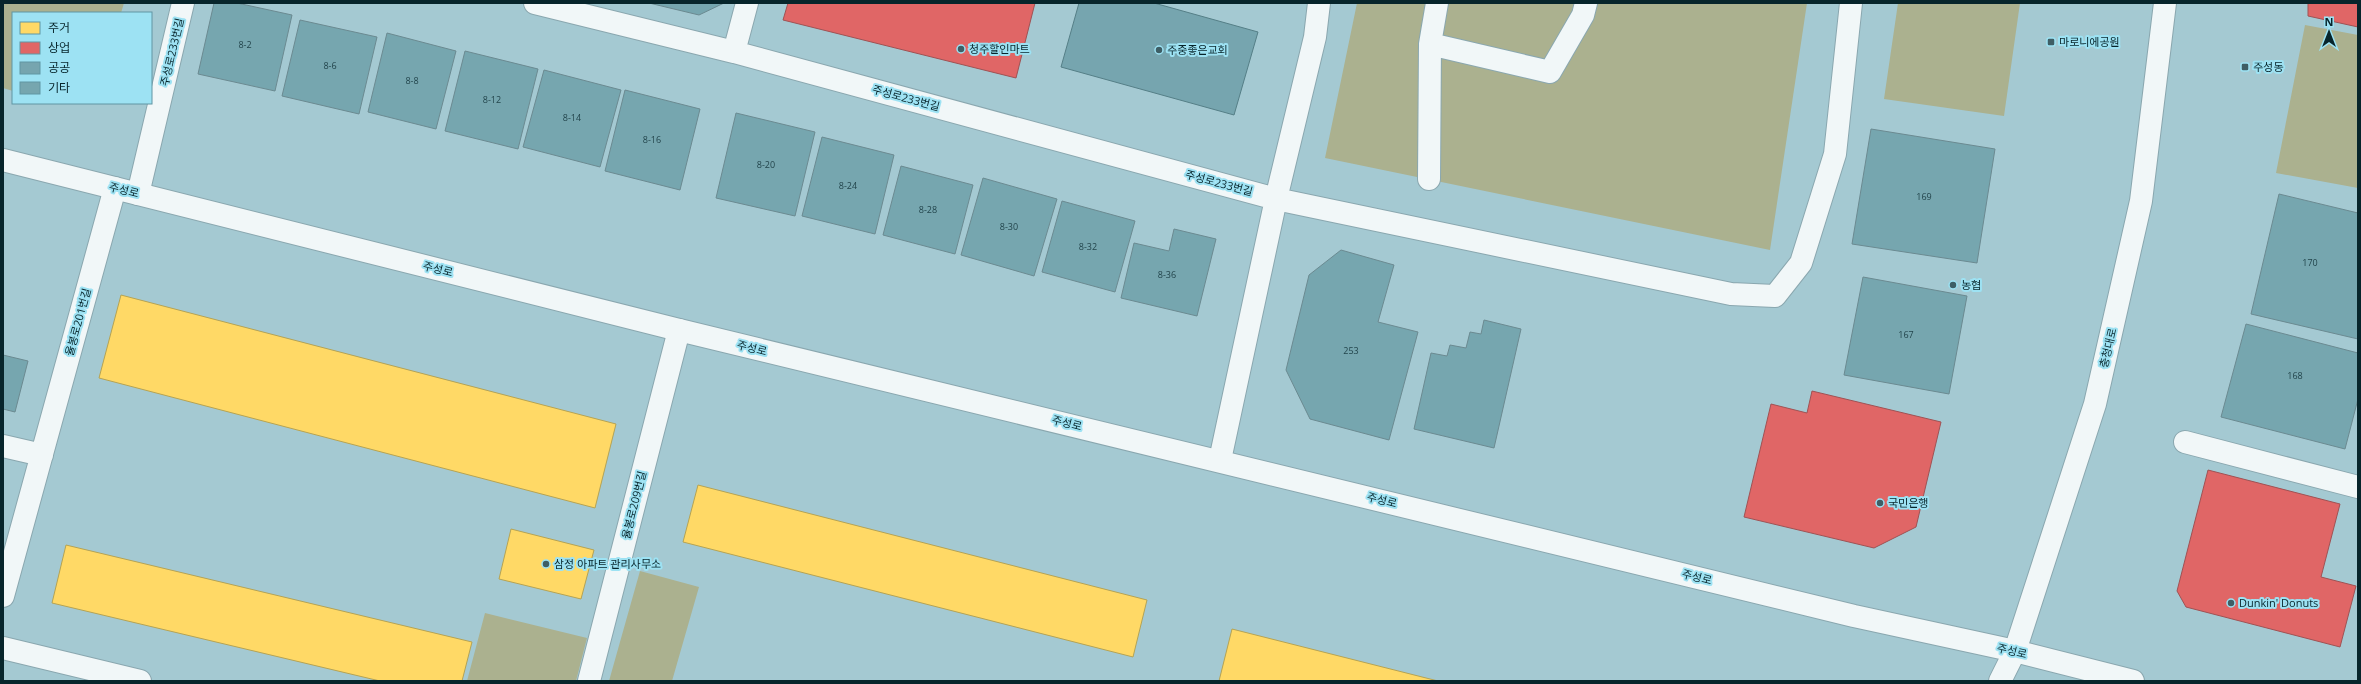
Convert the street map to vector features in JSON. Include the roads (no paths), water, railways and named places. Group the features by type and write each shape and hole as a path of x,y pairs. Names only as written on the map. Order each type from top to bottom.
{"street":[{"name":"주성로233번길","path":"138,194 183,3"},
{"name":"주성로233번길","path":"535,3 734,52 1276,199 1731,294 1775,296 1801,263 1835,154 1851,3"},
{"path":"734,52 747,3"},
{"path":"1220,460 1276,199 1315,37 1319,3"},
{"path":"1429,179 1430,44 1437,3"},
{"path":"1430,44 1550,72 1583,15 1586,3"},
{"name":"충청대로","path":"2000,681 2015,651 2096,404 2141,201 2165,3"},
{"name":"주성로","path":"3,160 679,330 1220,460 1846,614 2015,651 2133,681"},
{"name":"율봉로201번길","path":"3,596 115,188"},
{"name":"율봉로209번길","path":"589,681 679,330"},
{"path":"2185,442 2358,487"},
{"path":"3,446 42,455"},
{"path":"3,648 140,681"}],"place":[{"name":"마로니에공원","path":"2051,42"},
{"name":"청주할인마트","path":"961,49"},
{"name":"주중좋은교회","path":"1159,50"},
{"name":"주성동","path":"2245,67"},
{"name":"농협","path":"1953,285"},
{"name":"국민은행","path":"1880,503"},
{"name":"삼정 아파트 관리사무소","path":"546,564"},
{"name":"Dunkin' Donuts","path":"2231,603"}]}
